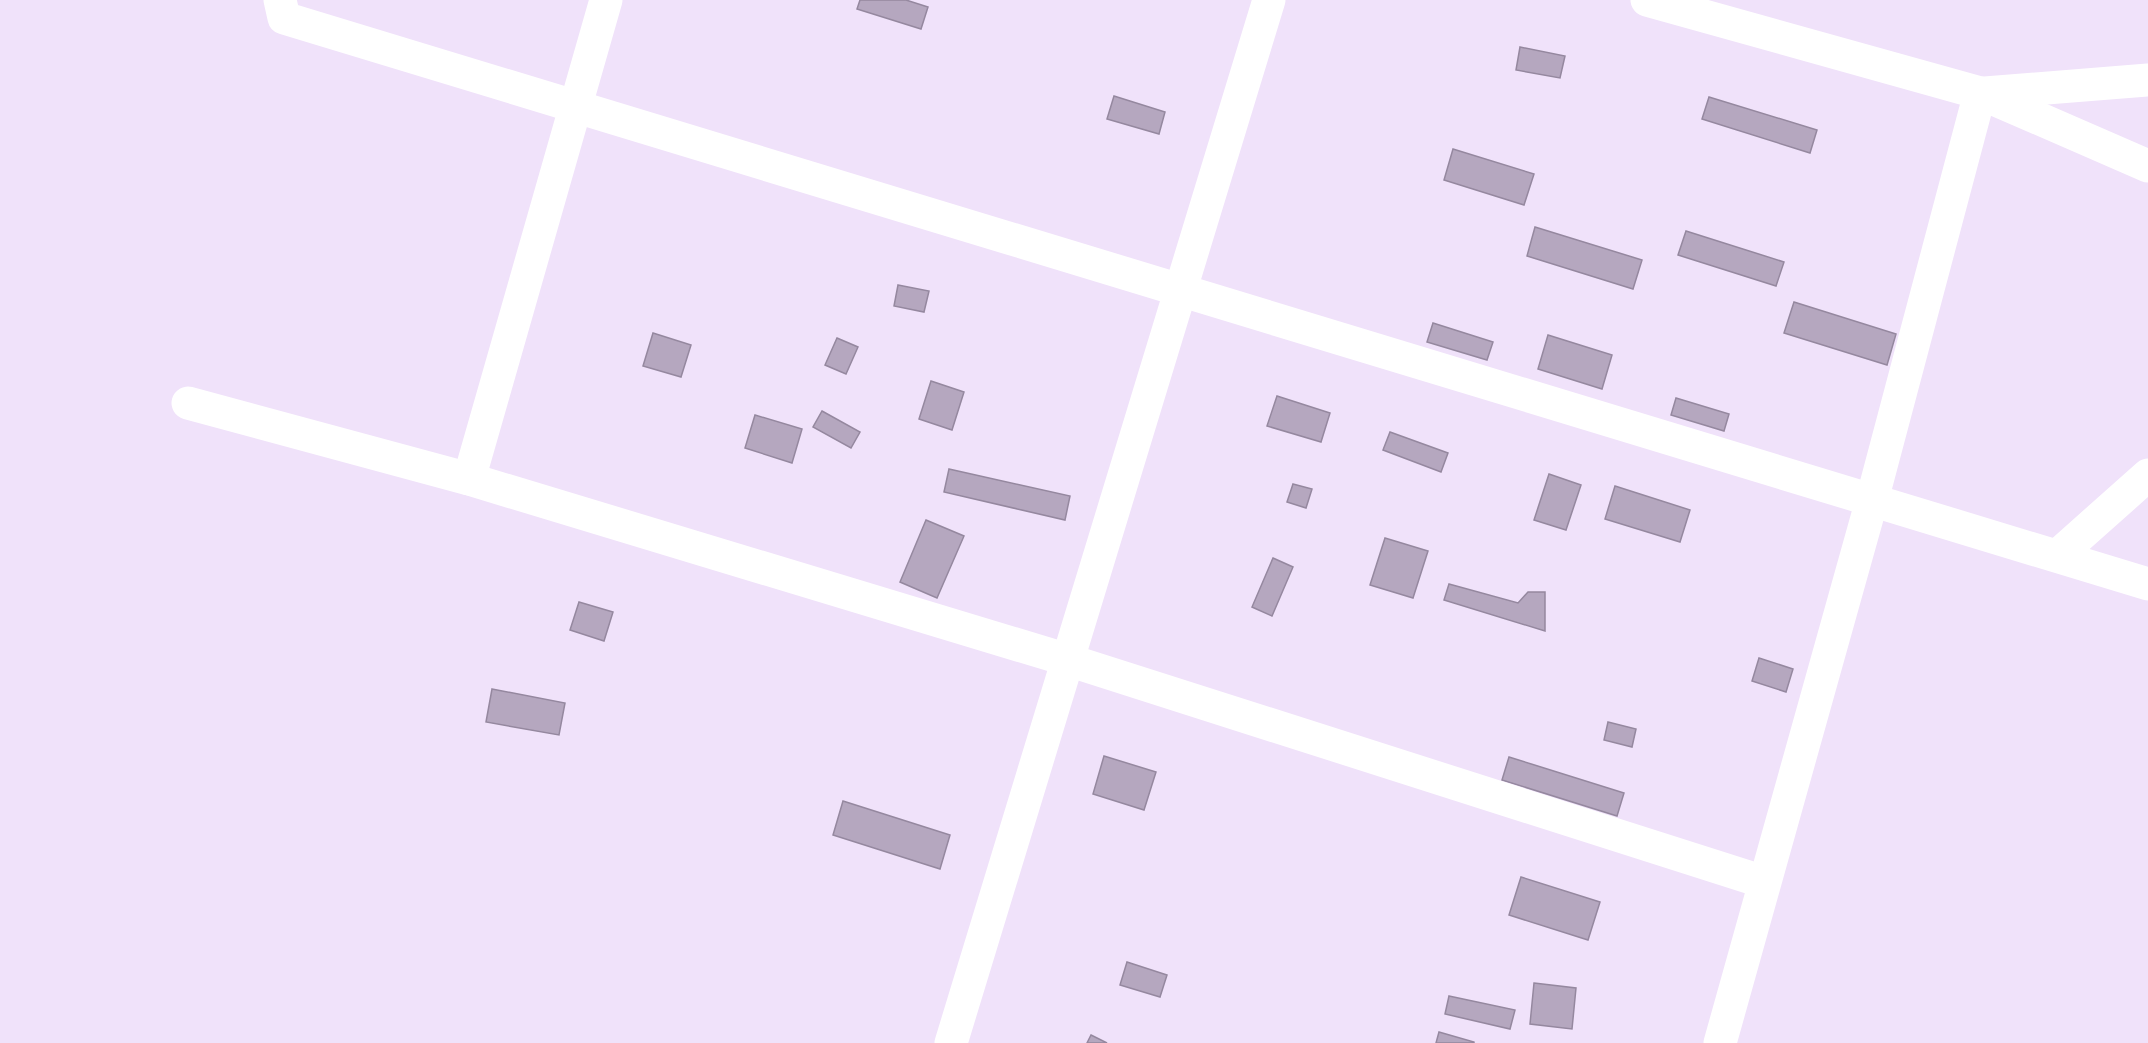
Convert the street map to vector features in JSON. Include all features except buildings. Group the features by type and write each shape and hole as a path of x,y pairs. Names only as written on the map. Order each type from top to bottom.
{"street":[{"path":"280,0 284,18 2148,584"},
{"path":"469,479 606,0"},
{"path":"951,1043 1269,0"},
{"path":"1647,0 1980,93 2148,166"},
{"path":"1980,93 2148,80"},
{"path":"1720,1043 1872,500 1980,93"},
{"path":"188,403 469,479 1068,660 1764,882"},
{"path":"2057,556 2148,476"}]}
